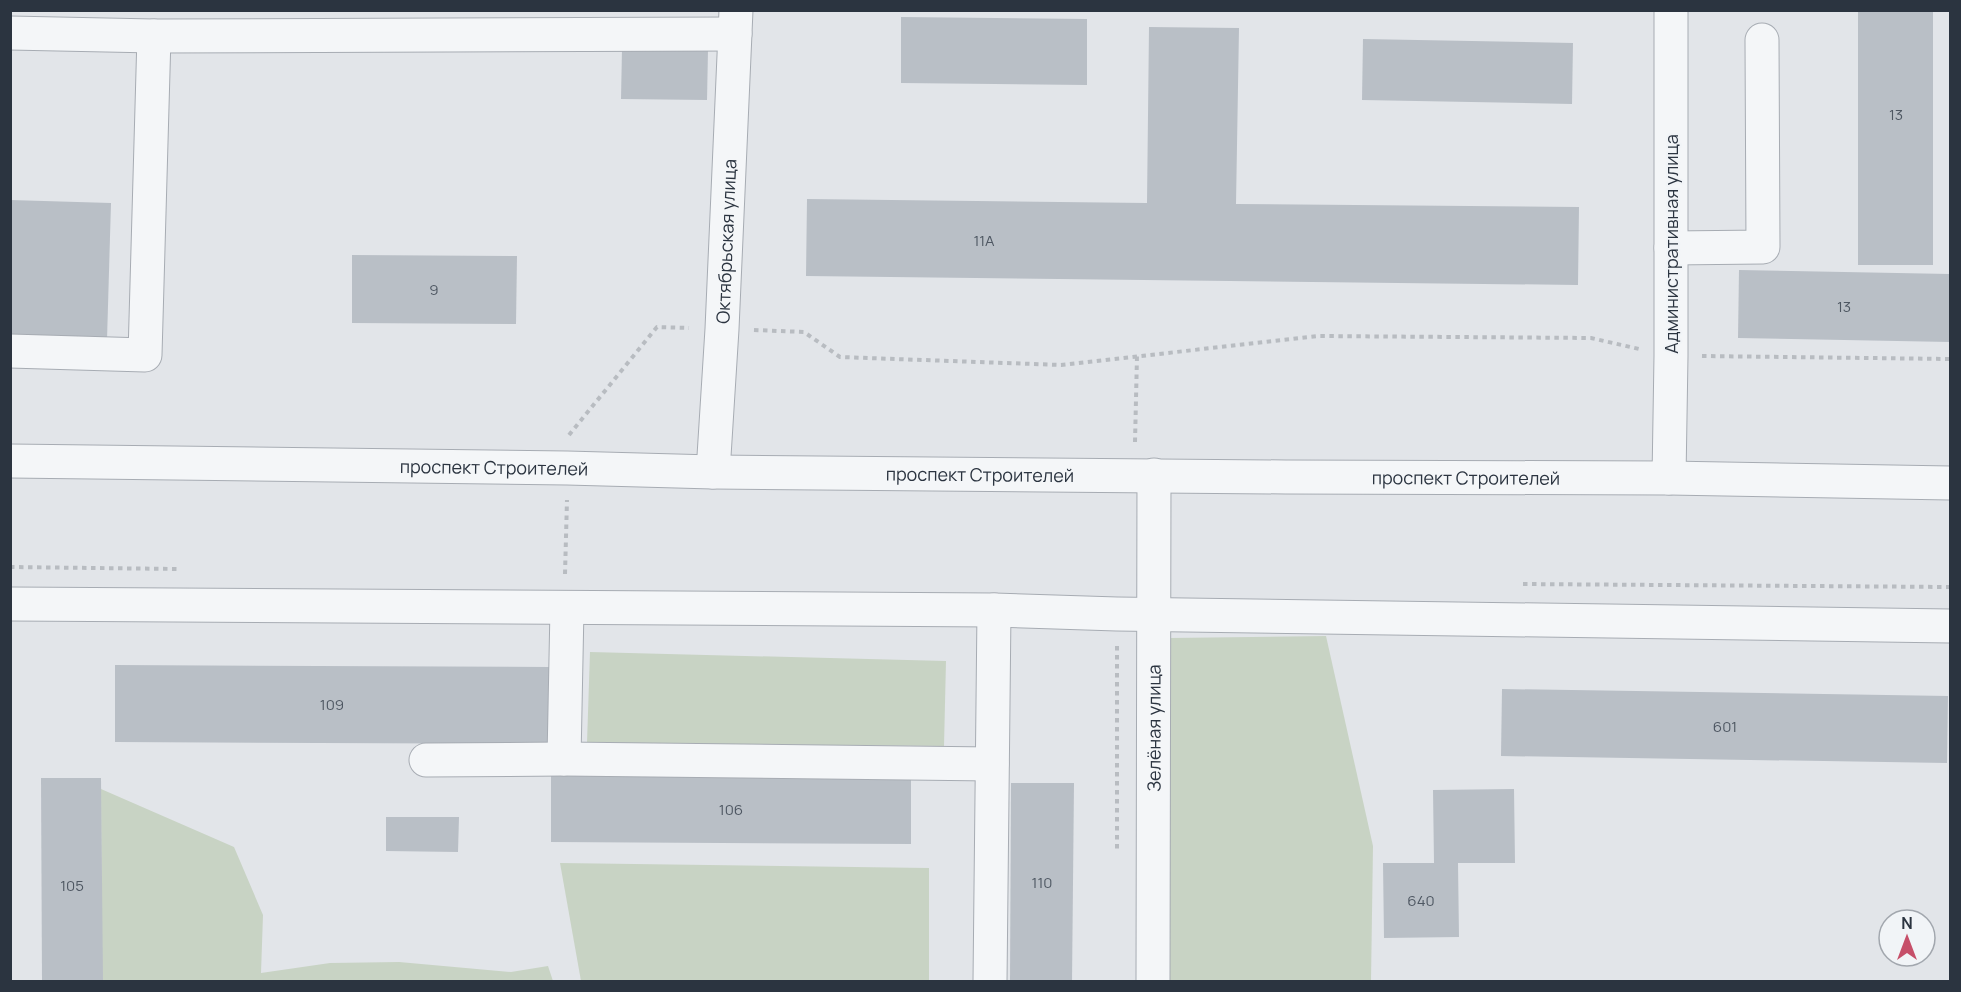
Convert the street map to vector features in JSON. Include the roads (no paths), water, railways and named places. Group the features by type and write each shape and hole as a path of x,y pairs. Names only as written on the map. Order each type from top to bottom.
{"street":[{"name":"Административная улица","path":"1669,478 1671,10"},
{"path":"10,33 154,36 735,22"},
{"name":"Октябрьская улица","path":"713,472 722,329 735,22"},
{"path":"10,351 145,355 154,36"},
{"path":"1671,248 1763,247 1762,40"},
{"name":"проспект Строителей","path":"10,461 713,472 1669,478 1950,483"},
{"name":"Зелёная улица","path":"1153,981 1154,475"},
{"path":"10,604 994,610 1117,614 1950,626"},
{"path":"564,759 567,608"},
{"path":"990,981 994,610"},
{"path":"426,760 564,759 992,764"}]}
